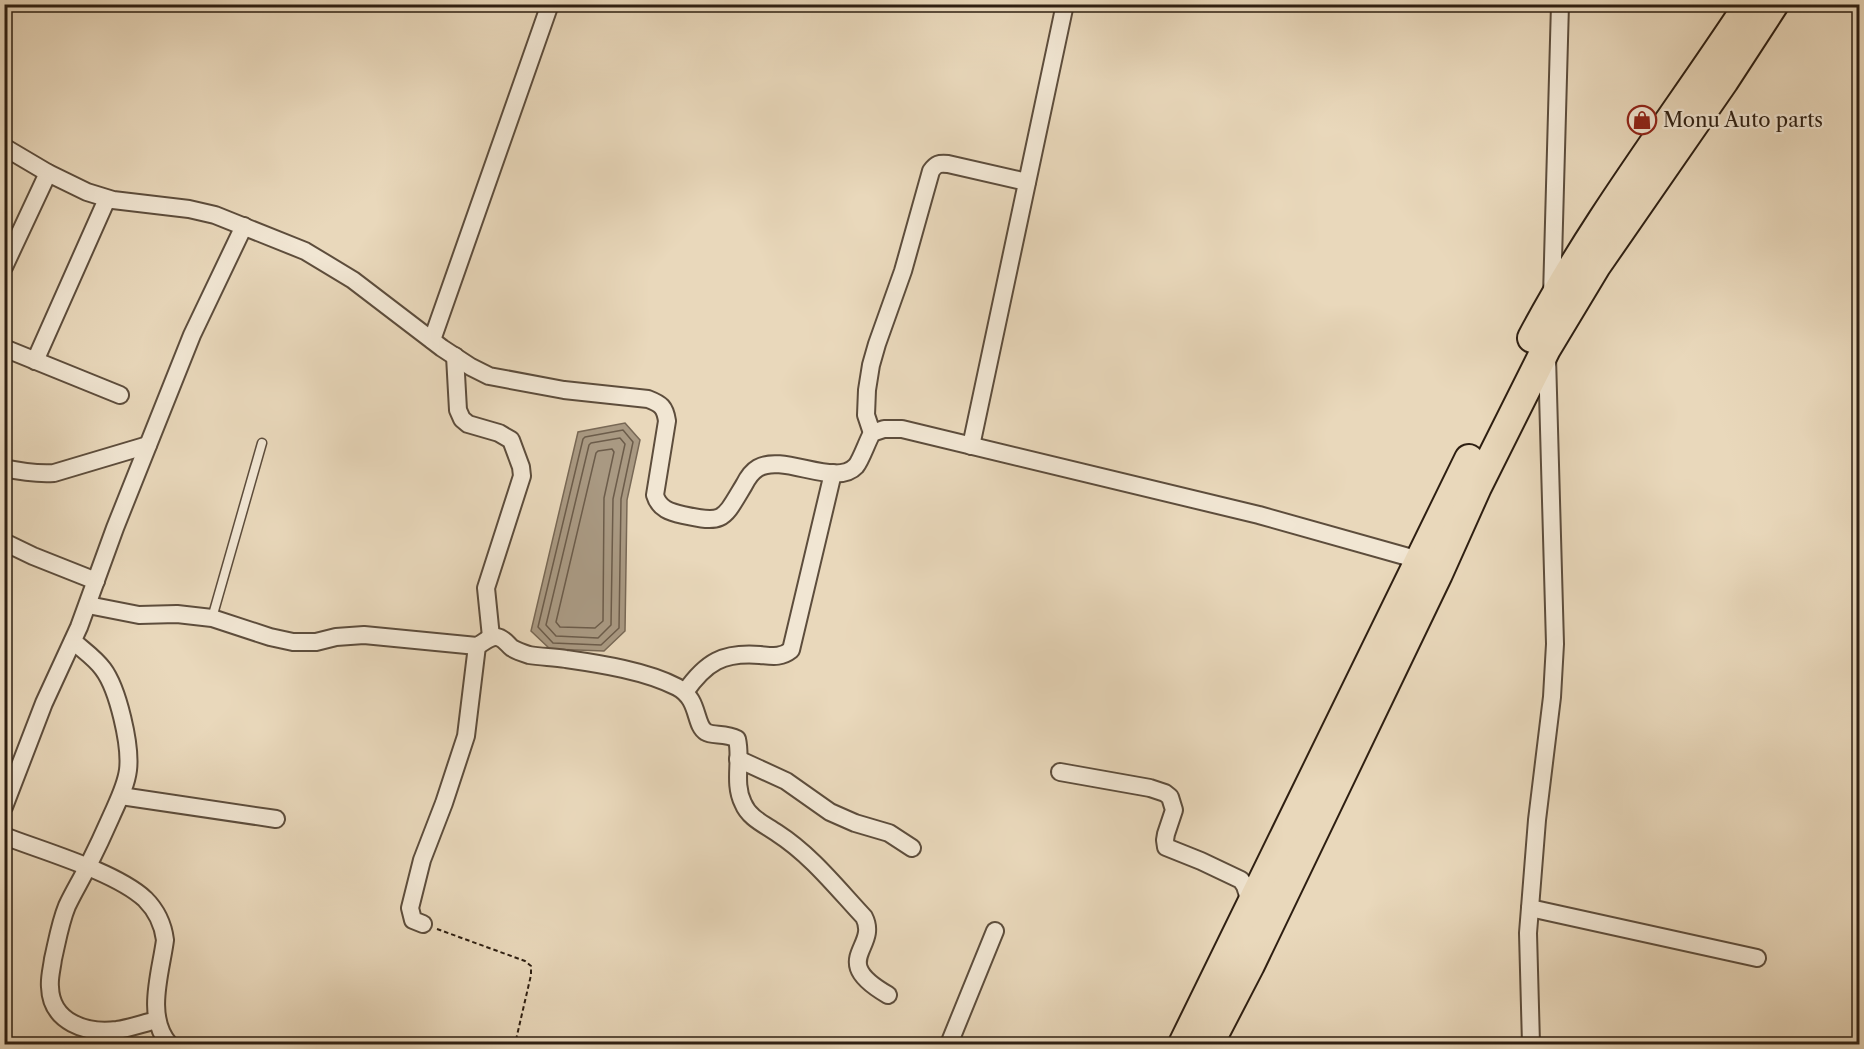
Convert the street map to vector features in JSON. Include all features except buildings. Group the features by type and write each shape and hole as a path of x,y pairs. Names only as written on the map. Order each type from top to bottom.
{"highway":[{"path":"1183,1044 1419,560 1552,300 1587,242 1749,4"},
{"path":"1209,1044 1250,965 1413,627 1477,488 1546,349 1596,266 1724,81 1774,4"}],"street":[{"path":"432,340 550,4"},
{"path":"971,446 1065,4"},
{"path":"1531,1044 1528,975 1530,908 1537,820 1552,697 1555,644 1546,349 1552,300 1560,4"},
{"path":"4,147 48,173 107,199 202,211 290,244 329,264 353,280 432,340 479,371 502,379 576,391 648,399 660,404 665,410 667,421 655,495 658,503 672,513 709,520 719,518 727,512 750,475 759,467 784,465 833,473 846,472 854,468 872,433 884,429 902,429 1258,514 1419,560"},
{"path":"872,433 866,415 871,365 876,344 903,271 931,171 935,165 948,164 1027,182"},
{"path":"4,267 48,173"},
{"path":"35,361 107,199"},
{"path":"4,807 40,713 88,604 115,528 192,335 244,226"},
{"path":"4,348 120,395"},
{"path":"423,924 414,920 410,908 422,860 466,736 484,641 486,588 522,476 511,440 506,436 468,424 462,419 459,410 455,356"},
{"path":"4,468 23,473 54,473 148,445"},
{"path":"685,692 705,667 722,658 746,654 782,656 791,650 833,473"},
{"path":"4,542 96,581"},
{"path":"88,604 139,615 177,614 212,618 293,642 316,642 350,635 484,641 502,639 520,652 616,668 663,681 685,692 706,732 726,734 737,739 740,796 743,805 749,814 760,823 814,861 864,917 867,933 857,958 857,965 866,980 888,995"},
{"path":"73,641 108,676 118,704 129,755 129,769 121,796 66,909 57,941 50,986 55,1007 62,1017 84,1028 118,1030 157,1020"},
{"path":"738,759 786,781 830,812 855,823 881,830 912,848"},
{"path":"1060,772 1150,788 1165,793 1170,797 1174,810 1166,834 1166,847 1241,880 1251,906"},
{"path":"121,796 276,819"},
{"path":"4,836 122,883 146,900 160,919 165,940 156,1004 157,1020 169,1044"},
{"path":"1530,908 1757,957"},
{"path":"950,1044 995,931"}],"lane":[{"path":"212,618 262,444"}],"path":[{"path":"423,924 525,961 531,966 531,975 515,1044"}],"water":[{"path":"625,423 640,440 627,500 625,631 604,651 550,649 531,631 578,432"}],"place":[{"name":"Monu Auto parts","path":"1642,120"}]}
